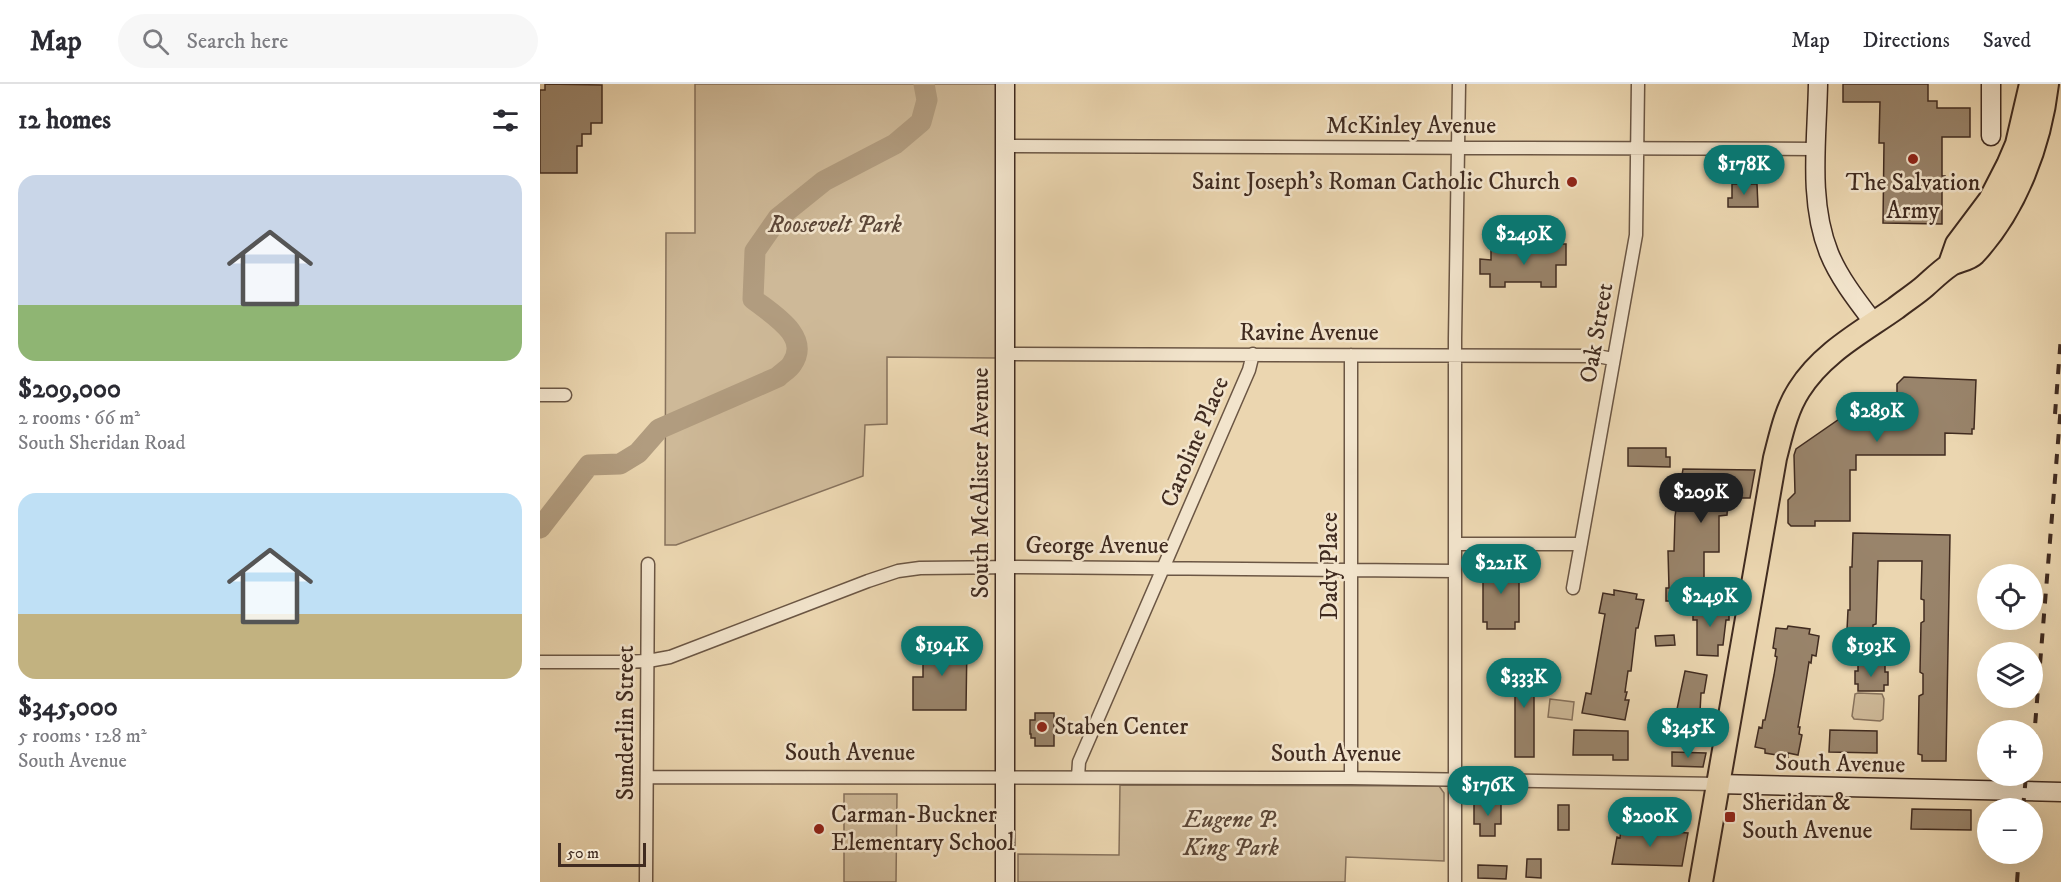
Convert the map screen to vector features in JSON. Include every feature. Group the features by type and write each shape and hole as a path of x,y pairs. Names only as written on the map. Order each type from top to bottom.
{"highway":[{"path":"1950,264 1957,244 1984,208 2008,165 2017,144 2031,84"},
{"path":"1701,882 1775,459 1783,427 1798,391 1827,357 1923,289 1950,264 1972,256 1994,228 2013,196 2032,150 2042,117 2047,84"}],"street":[{"name":"South McAlister Avenue","path":"1005,84 1005,882"},
{"path":"1455,882 1455,355 1459,84"},
{"name":"Oak Street","path":"1573,588 1636,235 1638,84"},
{"path":"1818,84 1816,193 1819,222 1833,262 1874,323"},
{"path":"1991,84 1991,136"},
{"name":"McKinley Avenue","path":"1005,146 1817,149"},
{"name":"Ravine Avenue","path":"1005,354 1597,356 1613,359"},
{"name":"Caroline Place","path":"1078,777 1079,762 1249,370 1253,354"},
{"name":"Dady Place","path":"1351,355 1351,778"},
{"path":"540,395 565,395"},
{"path":"1455,544 1581,544"},
{"name":"Sunderlin Street","path":"646,882 648,564"},
{"name":"George Avenue","path":"540,662 648,661 670,657 868,581 898,571 920,568 1455,571"},
{"name":"South Avenue","path":"647,777 1455,779 2061,792"}],"green space":[{"name":"Roosevelt Park","path":"695,84 997,84 997,358 887,357 887,424 865,425 863,476 676,545 665,545 666,233 695,233"},
{"path":"1855,694 1882,694 1883,719 1880,721 1854,719 1852,716"},
{"path":"1550,699 1574,702 1572,720 1548,717"},
{"name":"Eugene P. King Park","path":"1120,785 1439,786 1444,793 1444,861 1346,857 1345,882 1018,882 1018,854 1119,855"},
{"path":"844,794 897,794 896,882 844,882"}],"building":[{"path":"545,84 602,85 602,123 591,123 591,134 582,134 582,146 577,146 577,173 540,173 540,90 545,90"},
{"name":"The Salvation Army","path":"1843,84 1928,84 1928,101 1937,101 1937,108 1970,108 1970,137 1942,137 1942,176 1945,176 1945,190 1942,190 1942,224 1883,223 1884,143 1879,143 1880,102 1843,102"},
{"path":"1732,184 1757,184 1758,207 1728,207 1728,198 1732,198"},
{"path":"1555,244 1566,244 1566,265 1556,265 1556,287 1541,287 1541,282 1505,282 1505,287 1490,287 1490,274 1480,274 1480,259 1491,260 1491,247 1505,247 1505,251 1542,252 1542,248 1553,248"},
{"path":"1904,377 1976,380 1972,434 1945,433 1945,455 1856,455 1856,470 1850,470 1850,521 1815,521 1815,526 1791,526 1788,523 1788,500 1795,493 1794,455 1796,449 1861,404 1897,404 1897,384"},
{"path":"1628,448 1666,448 1666,457 1670,457 1670,467 1628,466"},
{"path":"1683,469 1755,470 1750,498 1728,498 1727,515 1719,516 1719,552 1704,552 1704,586 1690,586 1691,601 1666,601 1666,588 1669,588 1668,551 1674,551 1675,516"},
{"path":"1853,533 1950,535 1946,761 1922,761 1922,755 1918,754 1919,696 1923,694 1923,674 1920,672 1921,623 1924,621 1924,600 1921,599 1922,561 1878,561 1876,624 1873,625 1873,631 1851,633 1847,630"},
{"path":"1487,561 1515,561 1515,568 1519,568 1519,622 1515,622 1515,629 1487,629 1487,622 1483,622 1483,567 1487,567"},
{"path":"1614,590 1637,594 1636,599 1644,600 1638,628 1636,628 1631,671 1628,671 1625,700 1629,700 1625,720 1582,713 1586,693 1591,694 1605,614 1599,613 1603,593 1614,595"},
{"path":"1693,606 1729,606 1729,620 1726,620 1723,645 1718,645 1718,656 1697,655 1697,620 1693,620"},
{"path":"1788,626 1810,629 1809,634 1819,636 1816,656 1812,655 1811,663 1809,662 1798,727 1800,727 1799,734 1802,735 1798,755 1788,753 1788,757 1765,753 1765,749 1755,747 1759,727 1762,728 1763,720 1765,720 1774,675 1777,657 1775,656 1776,649 1773,648 1776,628 1787,629"},
{"path":"1674,635 1675,645 1656,646 1655,636"},
{"path":"923,640 967,640 966,710 913,710 913,677 923,677"},
{"path":"1515,661 1534,662 1534,757 1515,757"},
{"path":"1858,664 1885,665 1885,672 1888,672 1888,685 1884,685 1884,691 1858,691 1858,684 1855,684 1855,671 1858,671"},
{"path":"1685,671 1707,675 1704,693 1701,693 1700,712 1677,709"},
{"name":"Staben Center","path":"1035,713 1054,713 1054,746 1035,746 1035,738 1031,738 1030,734 1030,720 1035,720"},
{"path":"1574,730 1628,731 1628,760 1613,760 1613,755 1573,755"},
{"path":"1830,730 1877,731 1877,753 1829,752"},
{"path":"1672,752 1706,753 1703,767 1672,766"},
{"path":"1474,802 1501,802 1501,824 1495,824 1495,836 1480,836 1480,824 1474,824"},
{"path":"1558,805 1569,805 1569,830 1558,830"},
{"path":"1912,809 1971,810 1971,830 1911,829"},
{"path":"1621,829 1688,833 1682,866 1612,864 1617,837 1620,838"},
{"path":"1527,859 1541,859 1541,878 1526,877"},
{"path":"1478,865 1507,866 1506,879 1478,878"}],"waterway":[{"path":"540,528 589,465 620,464 638,453 659,429 778,377 791,366 797,354 797,344 793,335 779,319 753,299 755,251 778,218 824,181 895,144 921,122 927,100 924,84"}],"railway":[{"path":"2055,414 2061,336"},
{"path":"2035,720 2061,405"},
{"path":"2024,798 2025,786"},
{"path":"2017,882 2018,864"}],"place":[{"name":"The Salvation Army","path":"1913,159"},
{"name":"Saint Joseph's Roman Catholic Church","path":"1572,182"},
{"name":"Staben Center","path":"1042,727"},
{"name":"Sheridan & South Avenue","path":"1730,817"},
{"name":"Carman-Buckner Elementary School","path":"819,829"}]}
